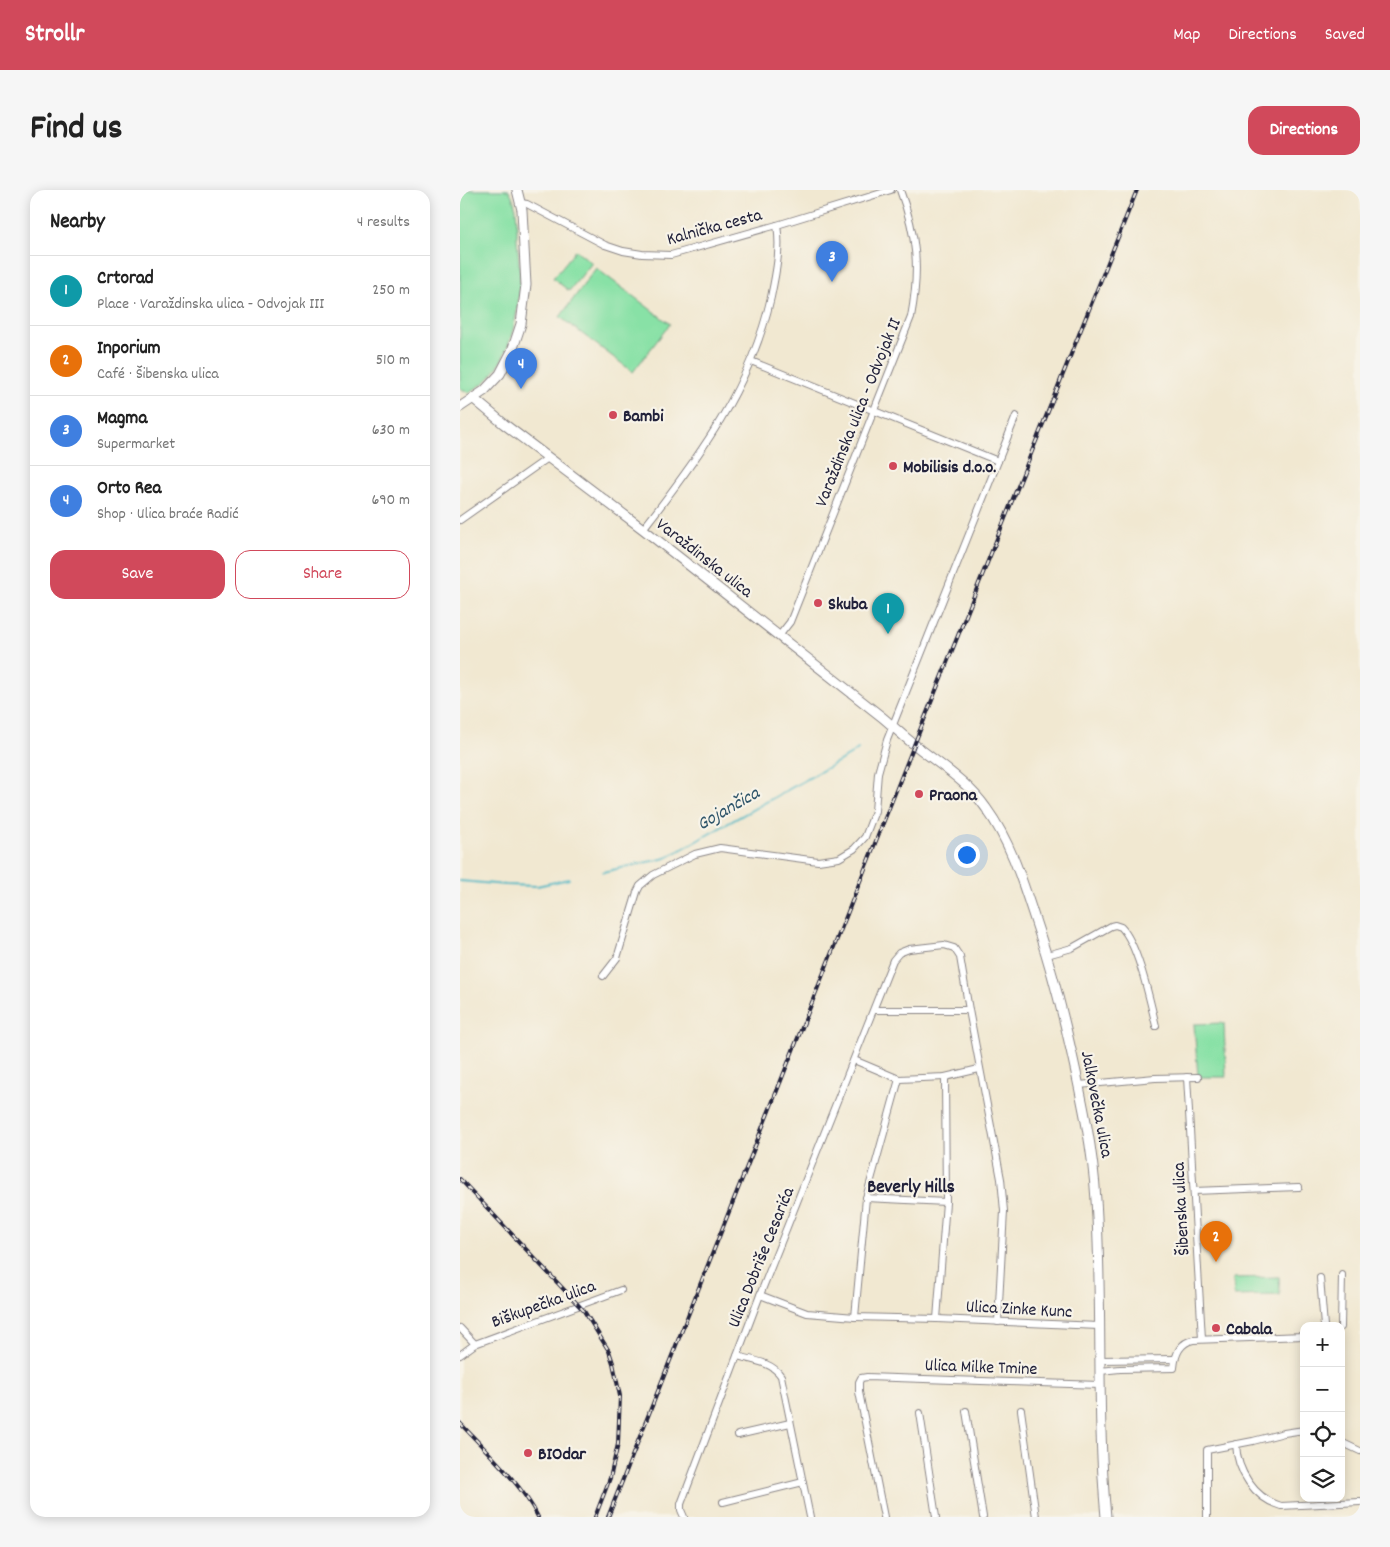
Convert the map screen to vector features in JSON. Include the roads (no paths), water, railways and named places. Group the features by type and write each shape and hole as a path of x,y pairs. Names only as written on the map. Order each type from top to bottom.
{"main road":[{"path":"460,407 474,399 500,374 512,351 521,324 526,285 521,203 517,190"},
{"name":"Varaždinska ulica","path":"474,399 779,636 893,726 914,745"},
{"name":"Jalkovečka ulica","path":"914,745 966,786 987,809 1005,841 1018,871 1047,955 1079,1085 1090,1140 1098,1244 1101,1434 1106,1517"}],"street":[{"name":"Kalnička cesta","path":"521,203 527,204 605,245 642,254 671,255 891,190"},
{"name":"Varaždinska ulica - Odvojak II","path":"779,636 790,622 911,317 916,287 916,249 912,227 900,190"},
{"path":"642,529 681,480 718,426 735,396 751,361 767,313 775,278 779,237 777,225"},
{"path":"751,361 998,462"},
{"path":"602,976 617,958 640,886 653,875 695,854 720,848 818,861 839,858 854,849 866,837 875,811 878,772 887,740 1016,416"},
{"path":"460,520 548,458"},
{"path":"1047,955 1072,948 1111,926 1121,927 1129,939 1139,964 1156,1026"},
{"name":"Ulica Dobriše Cesarića","path":"684,1517 681,1504 760,1295 893,960 899,952 909,949 944,945 954,948 960,957 968,1010 1001,1179 1004,1211 998,1322"},
{"path":"874,1010 968,1010"},
{"path":"854,1060 899,1079 945,1077 980,1069"},
{"path":"936,1319 946,1202 945,1077"},
{"name":"Šibenska ulica","path":"1187,1077 1202,1339"},
{"path":"1079,1085 1144,1078 1198,1077"},
{"path":"855,1317 866,1198 899,1079"},
{"path":"1194,1191 1299,1187"},
{"path":"866,1198 946,1202"},
{"path":"1341,1322 1342,1276"},
{"path":"1320,1278 1324,1322"},
{"name":"Biškupečka ulica","path":"460,1355 475,1344 621,1290"},
{"name":"Ulica Zinke Kunc","path":"760,1295 807,1313 855,1317 1099,1326"},
{"name":"Biškupečka ulica","path":"460,1328 475,1344"},
{"path":"1100,1371 1174,1368 1175,1359 1180,1347 1193,1340 1300,1336"},
{"path":"737,1356 767,1364 777,1370 781,1376 810,1517"},
{"path":"1100,1360 1175,1359"},
{"name":"Ulica Milke Tmine","path":"884,1517 859,1392 858,1382 861,1378 1100,1385"},
{"path":"966,1410 983,1517"},
{"path":"1021,1410 1036,1517"},
{"path":"920,1412 936,1517"},
{"path":"738,1435 790,1423"},
{"path":"1207,1517 1207,1450 1300,1431"},
{"path":"1236,1444 1240,1466 1246,1478 1260,1496 1271,1503 1281,1506 1360,1502"},
{"path":"1345,1444 1360,1452"},
{"path":"723,1502 803,1482"}],"waterway":[{"name":"Gojančica","path":"603,872 666,858 858,749"},
{"name":"Gojančica","path":"460,881 537,886 569,879"}],"railway":[{"path":"608,1517 914,745 1137,190"},
{"path":"460,1179 584,1311 609,1351 620,1396 618,1444 610,1478 595,1517"},
{"path":"460,1423 523,1492 538,1517"}],"place":[{"name":"Magma","path":"832,282"},
{"name":"Orto Rea","path":"521,389"},
{"name":"Bambi","path":"613,415"},
{"name":"Mobilisis d.o.o.","path":"893,466"},
{"name":"Skuba","path":"818,603"},
{"name":"Crtorad","path":"888,634"},
{"name":"Praona","path":"919,794"},
{"name":"Inporium","path":"1216,1262"},
{"name":"Cabala","path":"1216,1328"},
{"name":"BIOdar","path":"528,1453"}],"district":[{"name":"Beverly Hills","path":"911,1185"}]}
